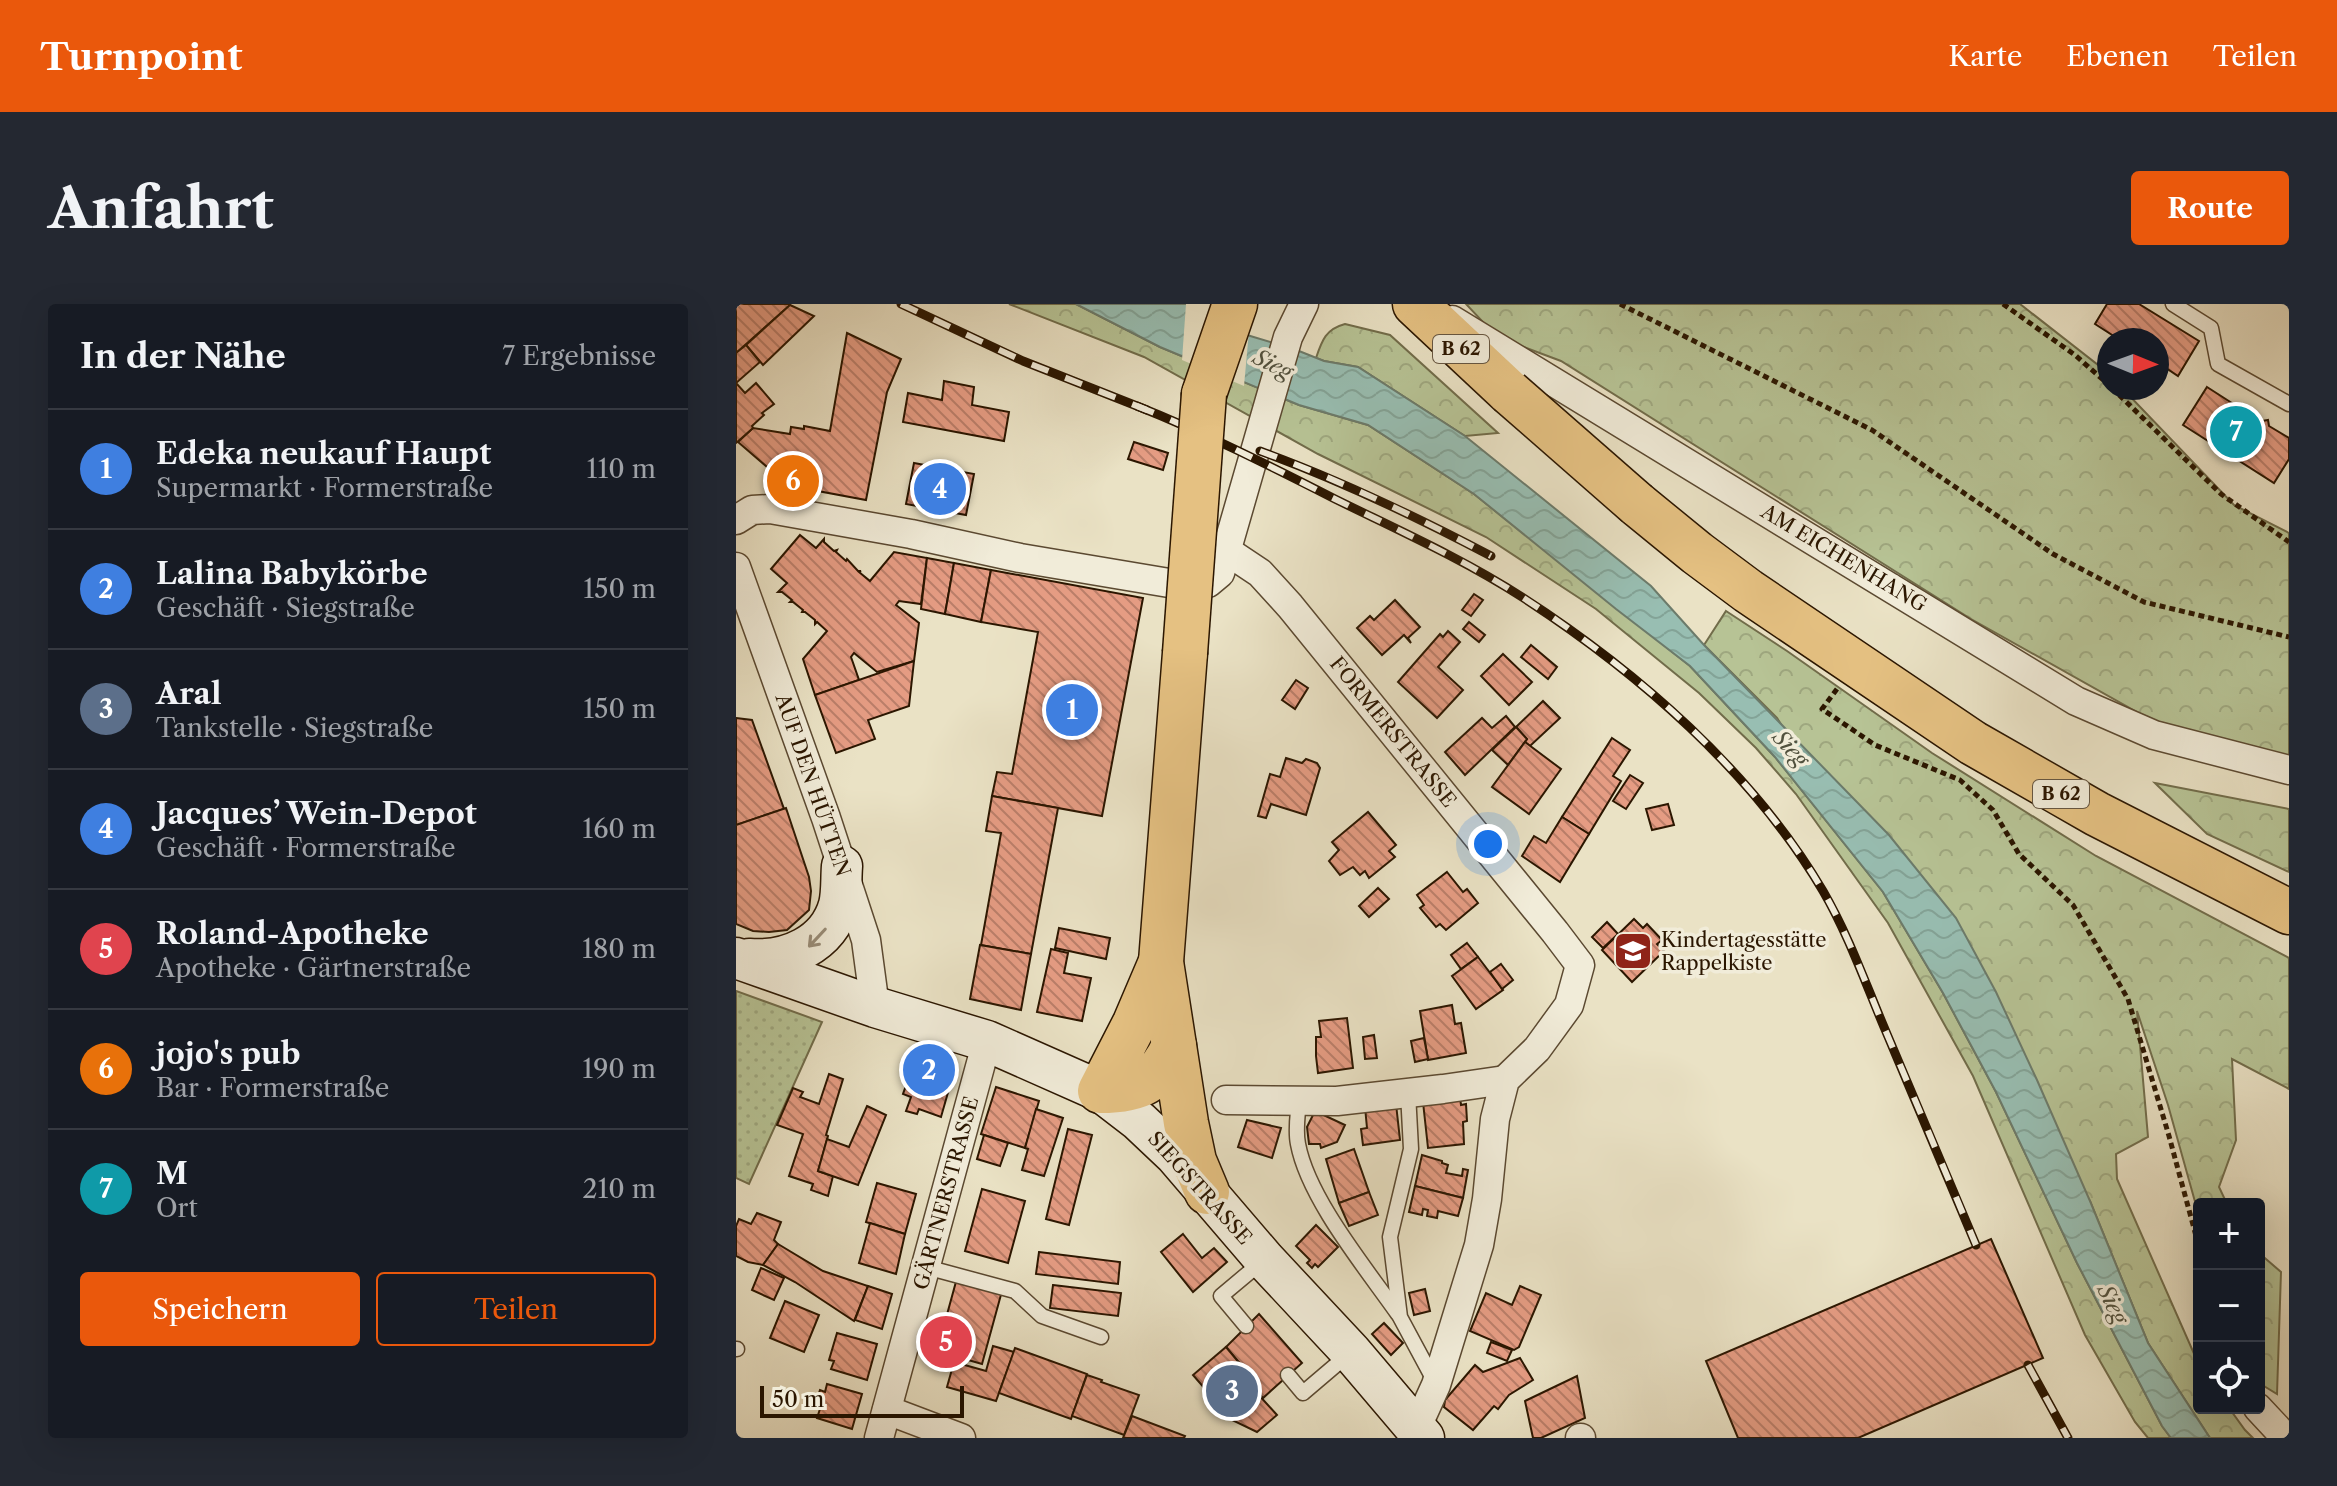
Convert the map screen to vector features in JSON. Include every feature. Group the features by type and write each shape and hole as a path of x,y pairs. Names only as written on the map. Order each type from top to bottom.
{"main road":[{"path":"1205,304 1204,394 1161,962 1194,1161 1207,1192"},
{"path":"1204,394 1235,304"},
{"name":"B 62","path":"1416,304 1579,456 1748,591 1973,743 2097,814 2289,912"},
{"path":"1161,962 1135,1023 1100,1091 1125,1091 1152,1079 1165,1066 1174,1046"}],"street":[{"path":"736,520 752,510 770,509 968,556 1020,558 1187,586 1208,583 1220,573 1288,337 1304,304"},
{"name":"AM EICHENHANG","path":"1416,304 1455,321 1517,358 2076,701 2154,735 2289,770"},
{"name":"FORMERSTRASSE","path":"1227,551 1260,573 1290,606 1580,965 1569,1005 1537,1049 1505,1080"},
{"name":"AUF DEN HÜTTEN","path":"736,567 866,940 875,1007"},
{"path":"737,959 764,960 808,948 827,927 839,905 842,866"},
{"name":"SIEGSTRASSE","path":"737,959 875,1007 987,1041 1100,1091 1139,1121 1175,1155 1420,1433"},
{"name":"GÄRTNERSTRASSE","path":"879,1438 987,1041"},
{"path":"1226,1100 1337,1101 1505,1080 1495,1119 1479,1245 1420,1433"},
{"path":"887,1410 961,1438"},
{"path":"2264,1414 2286,1438"}],"lane":[{"path":"2173,304 2211,328 2218,364 2289,404"},
{"path":"1400,1317 1390,1237 1411,1149 1408,1093"},
{"path":"1299,1100 1297,1139 1303,1166 1334,1223 1400,1317 1436,1385"},
{"path":"1246,1326 1221,1296 1265,1260"},
{"path":"926,1267 1015,1291 1042,1316 1101,1337"},
{"path":"1288,1375 1303,1393 1351,1352"}],"path":[{"path":"1620,304 1872,430 2053,554 2144,602 2289,637"},
{"path":"2003,304 2097,374"},
{"path":"2125,400 2221,494 2289,542"},
{"path":"1830,714 1875,745 1960,780 1993,810 2019,854 2073,905 2128,999 2193,1225"}],"green space":[{"path":"1009,304 1076,304 1160,347 1299,405 1368,425 1474,494 1690,666 1775,757 1883,892 1943,993 1996,1092 2077,1263 2171,1438 2148,1438 2135,1422 2085,1335 1973,1076 1888,923 1796,794 1756,748 1699,693 1596,609 1486,537 1318,454 1144,357"},
{"path":"1466,304 2020,304 2097,364 2097,400 2133,400 2234,505 2289,533 2289,759 2153,721 1971,619 1561,361 1497,337"},
{"path":"1345,324 1390,335 1498,433 1465,436 1358,367 1316,358 1326,336"},
{"path":"1726,611 1932,753 2096,856 2289,958 2289,1089 2232,1059 2236,1140 2219,1187 2224,1198 2194,1198 2137,1011 2148,1137 2116,1154 2117,1179 2193,1351 2193,1412 2148,1343 2090,1201 1777,718 1704,645"},
{"path":"2155,783 2289,809 2289,872 2207,834"},
{"path":"736,991 822,1022 749,1184 736,1178"},
{"path":"2265,1258 2281,1272 2277,1394 2265,1387"},
{"path":"2194,1414 2233,1414 2253,1438 2210,1438"}],"water":[{"name":"Sieg","path":"1076,304 1193,304 1247,335 1324,361 1358,367 1465,436 1651,586 1704,645 1889,835 1956,918 1996,992 2037,1080 2148,1343 2210,1438 2171,1438 2162,1426 2077,1263 1996,1092 1943,993 1883,892 1775,757 1690,666 1474,494 1368,425 1299,405 1160,347"}],"pier":[{"path":"1186,304 1201,304 1249,331 1244,386 1182,360"}],"building":[{"path":"736,304 789,304 790,305 736,353"},
{"path":"2107,304 2139,304 2199,341 2178,376 2169,370 2169,328 2101,328 2095,324"},
{"path":"790,305 814,316 763,365 746,345"},
{"path":"847,333 901,359 887,392 866,500 786,485 738,442 753,428 790,434 791,427 804,429 804,426 830,431"},
{"path":"746,345 760,362 736,383 736,353"},
{"path":"944,381 974,387 972,405 1009,412 1004,441 903,422 908,393 942,400"},
{"path":"736,383 745,393 756,383 774,404 736,443"},
{"path":"2207,387 2235,405 2241,404 2242,409 2262,421 2268,420 2269,426 2289,438 2289,459 2274,483 2183,425"},
{"path":"1134,442 1168,453 1163,470 1128,459"},
{"path":"914,463 974,474 966,515 906,504"},
{"path":"800,535 816,548 824,539 870,581 894,552 927,558 921,604 899,601 896,605 919,623 914,661 877,672 854,653 851,657 859,680 815,695 803,659 827,631 817,622 815,624 815,620 790,602 792,600 782,592 778,592 787,583 771,569"},
{"path":"927,558 954,563 945,614 921,609"},
{"path":"954,563 991,570 981,622 945,614"},
{"path":"991,570 1143,598 1102,816 992,796 997,772 1012,774 1038,632 981,622"},
{"path":"1474,594 1483,600 1471,616 1462,610"},
{"path":"1395,600 1420,627 1408,638 1411,643 1404,635 1382,655 1357,628 1370,616 1374,620"},
{"path":"1469,622 1485,635 1479,642 1463,629"},
{"path":"1448,631 1460,642 1438,667 1463,690 1437,718 1398,682 1440,634 1443,637"},
{"path":"1531,645 1557,667 1548,679 1521,657"},
{"path":"1503,654 1532,682 1509,705 1481,676"},
{"path":"914,661 909,706 868,720 875,739 836,753 815,695"},
{"path":"1296,680 1308,688 1295,709 1282,700"},
{"path":"1543,701 1560,718 1530,746 1516,727"},
{"path":"1506,716 1515,727 1465,775 1445,752 1482,718 1492,728"},
{"path":"736,718 752,720 784,809 736,825"},
{"path":"1516,727 1527,739 1508,765 1492,750"},
{"path":"1612,738 1630,750 1613,776 1621,781 1589,834 1562,817"},
{"path":"1525,742 1561,769 1529,814 1492,787"},
{"path":"1286,758 1302,763 1306,759 1317,763 1320,768 1306,815 1271,804 1266,818 1258,816 1270,774 1280,777"},
{"path":"1630,775 1643,783 1626,809 1613,801"},
{"path":"992,796 1058,808 1031,954 981,945 1001,833 986,831"},
{"path":"1668,804 1674,825 1652,830 1646,809"},
{"path":"786,808 809,877 809,910 787,930 753,931 736,924 736,825"},
{"path":"1368,812 1396,845 1389,851 1395,857 1369,878 1365,871 1360,875 1353,867 1340,875 1329,861 1339,850 1332,842"},
{"path":"1562,817 1589,834 1560,882 1522,856 1534,836 1546,843"},
{"path":"1447,872 1463,892 1467,889 1478,903 1446,930 1440,924 1436,927 1420,908 1424,905 1417,895"},
{"path":"1378,888 1389,899 1369,917 1359,906"},
{"name":"Kindertagesstätte Rappelkiste","path":"1634,919 1643,928 1647,924 1662,940 1657,944 1664,951 1632,982 1602,950"},
{"path":"1607,922 1618,934 1603,948 1592,937"},
{"path":"1059,928 1110,938 1106,959 1055,948"},
{"path":"1467,943 1478,957 1461,969 1451,955"},
{"path":"980,945 1031,954 1021,1010 970,999"},
{"path":"1051,949 1068,953 1064,973 1091,978 1082,1021 1037,1012"},
{"path":"1478,957 1503,990 1476,1009 1452,976"},
{"path":"1501,964 1513,980 1502,989 1490,972"},
{"path":"1452,1005 1455,1024 1461,1023 1466,1053 1428,1060 1420,1011"},
{"path":"1347,1018 1353,1068 1318,1073 1316,1037 1321,1037 1319,1021"},
{"path":"1374,1035 1377,1058 1365,1059 1363,1037"},
{"path":"1424,1038 1428,1059 1415,1062 1411,1041"},
{"path":"917,1055 949,1068 953,1075 941,1117 919,1109 917,1114 906,1111 911,1097 903,1094"},
{"path":"829,1074 843,1079 818,1171 833,1176 828,1196 811,1190 813,1184 789,1176 803,1134 777,1125 793,1088 803,1092 800,1097 819,1104"},
{"path":"996,1087 1039,1101 1025,1148 981,1134"},
{"path":"1460,1098 1461,1105 1466,1104 1464,1144 1428,1148 1423,1102"},
{"path":"1396,1104 1400,1140 1363,1145 1361,1129 1367,1128 1365,1107"},
{"path":"867,1106 886,1115 858,1185 818,1171 827,1139 849,1147"},
{"path":"1036,1109 1063,1118 1044,1176 1022,1170"},
{"path":"1315,1111 1345,1125 1337,1142 1321,1148 1320,1144 1309,1144 1307,1127"},
{"path":"1247,1120 1281,1128 1272,1158 1238,1147"},
{"path":"1068,1129 1092,1135 1069,1225 1046,1219"},
{"path":"984,1135 1008,1143 1000,1166 977,1159"},
{"path":"1354,1149 1369,1192 1339,1203 1326,1159"},
{"path":"1422,1155 1448,1165 1446,1173 1462,1176 1463,1169 1468,1170 1463,1198 1415,1186"},
{"path":"877,1183 916,1194 905,1234 866,1222"},
{"path":"1415,1186 1463,1198 1458,1216 1438,1211 1437,1218 1427,1216 1428,1210 1423,1209 1422,1215 1409,1212"},
{"path":"982,1189 1025,1201 1008,1263 965,1251"},
{"path":"1369,1192 1378,1215 1349,1226 1339,1203"},
{"path":"757,1213 781,1222 774,1240 778,1244 763,1265 736,1256 736,1226 739,1219 751,1224"},
{"path":"870,1223 905,1234 896,1274 859,1263"},
{"path":"1316,1225 1338,1247 1318,1267 1315,1264 1312,1268 1307,1263 1310,1260 1296,1246"},
{"path":"1183,1234 1202,1258 1214,1248 1227,1262 1193,1292 1161,1252"},
{"path":"1991,1239 2043,1358 1858,1438 1738,1438 1706,1361"},
{"path":"778,1244 823,1271 868,1286 854,1321 763,1265"},
{"path":"1039,1252 1120,1262 1118,1284 1036,1274"},
{"path":"761,1268 784,1278 774,1300 752,1290"},
{"path":"957,1278 1002,1291 982,1364 937,1351"},
{"path":"1053,1285 1121,1293 1118,1316 1050,1308"},
{"path":"868,1286 892,1294 882,1329 855,1320"},
{"path":"1520,1286 1541,1295 1519,1347 1514,1350 1470,1331 1486,1293 1512,1305"},
{"path":"1425,1289 1430,1311 1414,1315 1409,1293"},
{"path":"785,1301 819,1315 804,1352 770,1338"},
{"path":"1259,1314 1302,1363 1263,1398 1236,1370 1241,1365 1226,1347"},
{"path":"1384,1323 1403,1343 1391,1355 1372,1334"},
{"path":"837,1333 877,1344 867,1380 831,1369 834,1361 829,1360"},
{"path":"1491,1342 1512,1350 1507,1361 1487,1353"},
{"path":"993,1346 1014,1352 996,1401 947,1387 954,1362 986,1371"},
{"path":"1226,1347 1241,1365 1236,1370 1277,1415 1257,1432 1232,1420 1193,1375"},
{"path":"1015,1348 1087,1374 1071,1419 999,1393"},
{"path":"1520,1358 1533,1380 1509,1395 1498,1409 1494,1406 1473,1430 1444,1407 1445,1400 1475,1365 1483,1372"},
{"path":"1087,1375 1139,1395 1124,1435 1072,1416"},
{"path":"1577,1376 1585,1418 1541,1438 1533,1438 1525,1401"},
{"path":"827,1384 862,1394 852,1429 817,1418 821,1406 815,1405 820,1390 825,1392"},
{"path":"1132,1416 1185,1436 1123,1438"}],"railway":[{"path":"901,304 1023,361 1147,410"},
{"path":"1137,406 1262,462 1500,583 1608,658 1650,692 1728,765 1795,847 1823,891 1856,958 1976,1245"},
{"path":"1260,451 1377,499 1491,556"},
{"path":"2028,1365 2068,1438"}],"place":[{"name":"M","path":"2236,432"},
{"name":"jojo's pub","path":"793,481"},
{"name":"Jacques’ Wein-Depot","path":"940,489"},
{"name":"Edeka neukauf Haupt","path":"1072,710"},
{"name":"Kindertagesstätte Rappelkiste","path":"1633,951"},
{"name":"Lalina Babykörbe","path":"929,1070"},
{"name":"Roland-Apotheke","path":"946,1342"},
{"name":"Aral","path":"1232,1391"}]}
